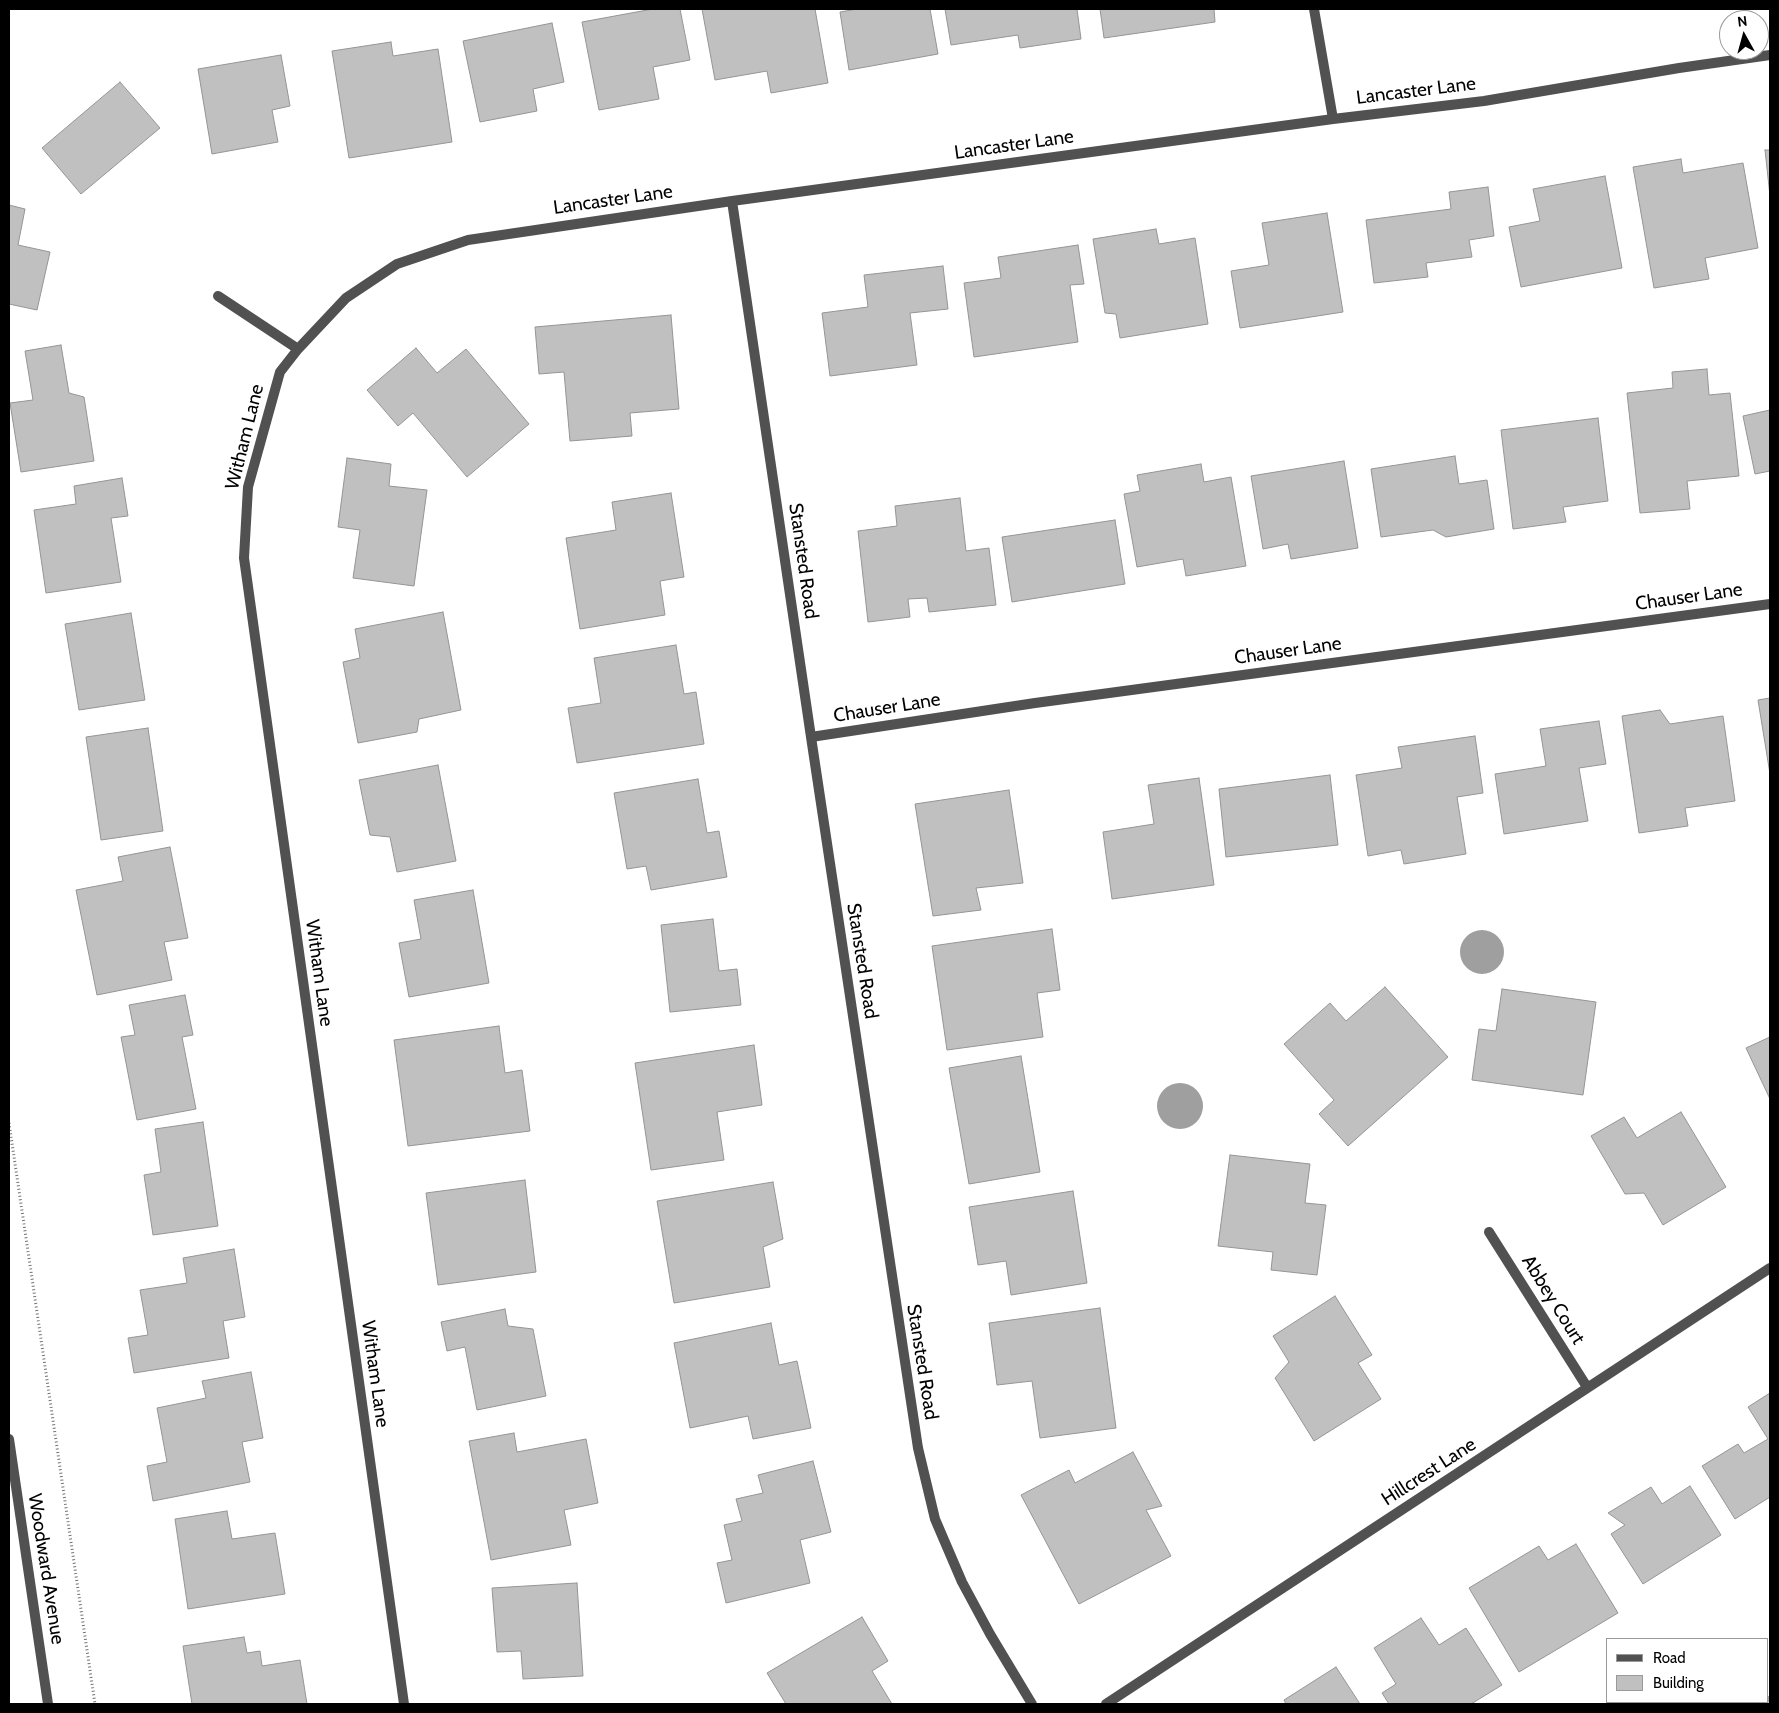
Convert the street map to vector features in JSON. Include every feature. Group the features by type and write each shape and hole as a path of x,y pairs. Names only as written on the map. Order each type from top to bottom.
{"street":[{"path":"1314,9 1333,119"},
{"name":"Lancaster Lane","path":"298,349 346,298 397,264 468,240 732,201 1333,119 1484,101 1770,55"},
{"name":"Stansted Road","path":"732,201 918,1448 935,1519 962,1582 990,1634 1032,1704"},
{"path":"218,296 298,349"},
{"name":"Witham Lane","path":"298,349 280,372 248,487 244,558 404,1704"},
{"name":"Chauser Lane","path":"811,737 1035,703 1770,604"},
{"name":"Abbey Court","path":"1489,1232 1588,1387"},
{"name":"Hillcrest Lane","path":"1106,1704 1770,1268"},
{"name":"Woodward Avenue","path":"9,1439 48,1704"}],"path":[{"path":"9,1123 95,1704"}],"shaded area":[{"path":"1478,930 1486,930 1498,936 1504,952 1498,968 1486,974 1478,974 1466,968 1460,956 1460,948 1466,936"},
{"path":"1180,1083 1193,1087 1199,1093 1203,1106 1199,1119 1193,1125 1180,1129 1167,1125 1161,1119 1157,1106 1161,1093 1167,1087"}],"building":[{"path":"653,9 680,9 690,60 653,67 659,99 599,110 582,22"},
{"path":"702,9 815,9 828,83 771,93 767,71 715,80"},
{"path":"857,9 930,9 938,54 849,70 840,12"},
{"path":"945,9 1077,9 1081,39 1020,48 1018,35 951,45"},
{"path":"1100,9 1214,9 1215,22 1104,38"},
{"path":"552,23 564,82 533,89 537,111 480,122 463,41"},
{"path":"391,42 393,56 438,49 452,142 349,158 332,51"},
{"path":"281,55 290,106 272,110 278,142 212,154 198,69"},
{"path":"120,82 160,128 81,194 42,148"},
{"path":"1765,150 1770,150 1770,196"},
{"path":"1681,159 1683,173 1743,163 1758,248 1705,258 1709,279 1654,288 1633,167"},
{"path":"1605,176 1622,268 1521,287 1509,227 1540,221 1533,189"},
{"path":"1488,187 1494,236 1469,240 1472,257 1426,263 1428,277 1374,283 1366,220 1451,209 1449,192"},
{"path":"9,205 25,209 18,245 50,252 37,310 9,304"},
{"path":"1327,213 1343,312 1240,328 1231,271 1269,265 1262,223"},
{"path":"1156,229 1159,244 1195,238 1208,324 1120,338 1116,314 1105,313 1093,239"},
{"path":"1078,245 1084,284 1070,285 1078,342 974,357 964,283 1001,278 998,257"},
{"path":"943,266 948,309 910,313 917,365 830,376 822,313 868,307 864,275"},
{"path":"671,315 679,409 630,413 632,436 570,441 564,372 539,374 535,327"},
{"path":"61,345 69,393 84,397 94,461 21,472 10,403 33,400 25,351"},
{"path":"416,348 437,373 466,349 529,424 467,477 413,413 398,426 367,390"},
{"path":"1707,369 1709,395 1730,393 1739,476 1687,481 1690,509 1640,513 1627,393 1673,388 1672,372"},
{"path":"1770,410 1770,471 1755,474 1743,416"},
{"path":"1598,418 1608,501 1563,507 1566,522 1513,529 1501,430"},
{"path":"1455,456 1459,484 1487,480 1494,529 1446,537 1433,530 1381,537 1371,469"},
{"path":"347,458 391,464 389,486 427,490 414,586 353,578 360,530 338,527"},
{"path":"1344,461 1358,548 1291,559 1288,544 1263,549 1251,476"},
{"path":"1201,464 1204,482 1231,477 1246,566 1186,576 1183,559 1137,567 1124,494 1140,491 1137,475"},
{"path":"122,478 128,516 111,518 121,582 46,593 34,510 76,504 74,486"},
{"path":"671,493 684,577 660,581 665,615 580,629 566,538 616,530 612,502"},
{"path":"960,498 966,551 989,548 996,605 929,612 927,598 908,599 910,617 868,622 858,531 897,526 895,506"},
{"path":"1115,520 1125,584 1012,602 1002,537"},
{"path":"443,612 461,710 419,719 417,732 358,743 343,662 360,658 355,629"},
{"path":"131,613 145,700 79,710 65,624"},
{"path":"676,645 684,694 696,692 704,744 577,763 568,708 601,703 594,658"},
{"path":"1770,698 1770,774 1758,700"},
{"path":"1660,710 1670,724 1723,716 1735,801 1685,808 1688,826 1639,833 1622,716"},
{"path":"1599,721 1606,764 1579,768 1588,821 1504,834 1495,774 1546,766 1540,729"},
{"path":"148,728 163,831 101,840 86,737"},
{"path":"1475,736 1483,793 1457,797 1466,854 1404,864 1401,850 1368,856 1356,775 1402,768 1398,747"},
{"path":"438,765 456,861 397,872 390,837 370,835 359,780"},
{"path":"1330,775 1338,845 1226,857 1219,789"},
{"path":"1199,778 1214,885 1112,899 1103,832 1154,824 1148,785"},
{"path":"698,779 707,833 719,831 727,877 651,890 646,866 627,869 614,793"},
{"path":"1009,790 1023,883 976,888 981,910 933,916 915,804"},
{"path":"170,847 188,938 164,942 172,980 97,995 76,890 123,881 118,857"},
{"path":"473,890 489,983 409,997 399,943 421,939 414,900"},
{"path":"713,919 719,971 737,969 741,1005 670,1012 661,925"},
{"path":"1052,929 1060,990 1037,993 1043,1037 947,1050 932,946"},
{"path":"1385,987 1448,1057 1348,1146 1319,1114 1334,1100 1284,1044 1330,1003 1346,1021"},
{"path":"1502,989 1596,1002 1583,1095 1472,1080 1479,1029 1496,1031"},
{"path":"185,995 193,1035 182,1037 196,1109 137,1120 121,1037 135,1035 129,1005"},
{"path":"499,1026 505,1073 522,1070 530,1131 408,1146 394,1040"},
{"path":"1770,1037 1770,1099 1746,1048"},
{"path":"754,1045 762,1105 717,1112 724,1160 651,1170 635,1063"},
{"path":"1021,1056 1040,1172 969,1184 949,1068"},
{"path":"1681,1112 1726,1187 1663,1225 1644,1193 1625,1194 1591,1136 1624,1117 1637,1138"},
{"path":"203,1122 218,1226 153,1235 144,1175 161,1172 155,1129"},
{"path":"1230,1155 1310,1164 1305,1203 1326,1205 1317,1275 1271,1270 1273,1252 1218,1246"},
{"path":"525,1180 536,1272 438,1285 426,1193"},
{"path":"773,1182 783,1239 763,1247 770,1287 674,1303 657,1201"},
{"path":"1073,1191 1087,1283 1011,1295 1006,1261 978,1265 969,1207"},
{"path":"234,1249 245,1317 223,1321 229,1358 134,1373 128,1338 148,1335 140,1290 187,1283 183,1258"},
{"path":"1335,1296 1372,1355 1358,1363 1381,1399 1314,1441 1275,1378 1289,1362 1273,1336"},
{"path":"1100,1308 1116,1428 1040,1438 1032,1381 997,1385 989,1323"},
{"path":"505,1309 508,1326 533,1329 546,1396 477,1410 465,1347 447,1351 441,1322"},
{"path":"771,1323 779,1365 797,1361 811,1428 753,1439 748,1416 690,1428 674,1343"},
{"path":"251,1372 263,1438 242,1442 250,1482 153,1501 147,1466 167,1462 157,1408 206,1398 202,1381"},
{"path":"1770,1393 1770,1497 1735,1519 1702,1466 1738,1444 1744,1453 1768,1439 1748,1407"},
{"path":"514,1433 517,1452 586,1439 598,1503 564,1510 571,1545 491,1560 469,1441"},
{"path":"1133,1452 1162,1506 1146,1510 1171,1556 1079,1604 1021,1495 1069,1470 1075,1483"},
{"path":"813,1461 831,1532 800,1540 810,1583 726,1603 717,1563 732,1560 724,1525 742,1521 736,1499 763,1493 758,1475"},
{"path":"1690,1486 1721,1535 1643,1584 1611,1534 1625,1525 1608,1513 1651,1487 1662,1504"},
{"path":"227,1511 232,1539 275,1533 285,1594 188,1609 175,1519"},
{"path":"1576,1544 1618,1613 1519,1672 1469,1588 1539,1546 1548,1560"},
{"path":"577,1583 583,1676 523,1679 521,1651 497,1652 492,1588"},
{"path":"862,1617 888,1661 872,1671 892,1704 786,1704 767,1673"},
{"path":"1421,1618 1439,1645 1466,1628 1502,1685 1471,1704 1389,1704 1382,1693 1396,1684 1374,1648"},
{"path":"244,1637 247,1653 260,1651 262,1666 300,1660 307,1704 192,1704 183,1646"},
{"path":"1336,1667 1360,1704 1286,1704 1284,1700"}]}
